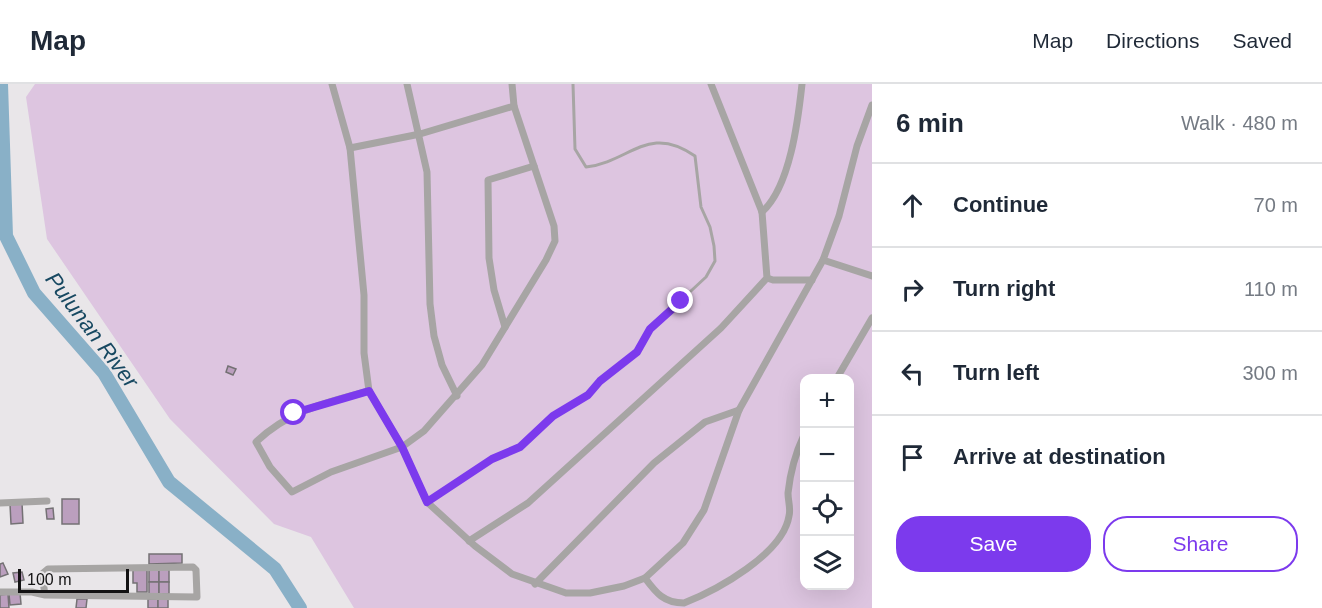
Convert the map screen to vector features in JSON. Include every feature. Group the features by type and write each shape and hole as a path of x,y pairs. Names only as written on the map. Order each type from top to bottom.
{"street":[{"path":"332,84 350,148 364,295 364,353 369,391 402,447 427,502 469,541 512,574 535,585 566,593 591,593 624,586 645,578 683,543 704,510 728,446 738,410 824,260 872,105"},
{"path":"407,84 427,172 430,304 434,336 441,365 457,396"},
{"path":"369,391 294,413 275,424 256,442 270,467 292,492 331,472 402,447 424,431 482,365 546,260 555,241 554,226 514,106 512,84"},
{"path":"469,541 528,503 721,328 767,278 762,212 711,84"},
{"path":"762,212 774,201 789,159 802,84"},
{"path":"350,148 420,134 514,106"},
{"path":"505,327 494,290 489,258 488,180 534,166"},
{"path":"824,260 872,276"},
{"path":"767,278 812,280"},
{"path":"839,374 872,318"},
{"path":"535,585 654,463 705,422 738,410"},
{"path":"645,578 661,598 673,603 684,603 757,562 774,545 789,518 788,492 800,445"},
{"path":"0,503 47,501"},
{"path":"0,592 32,592 45,595 197,597 196,570 193,567 48,569 42,574 45,595"}],"lane":[{"path":"427,502 492,459 520,447 553,416 588,395 600,381 637,352 650,329 706,277 715,261 710,226 700,207 695,156 681,147 657,141 637,146 601,165 586,167 575,149 573,84"}],"shaded area":[{"path":"35,84 872,84 872,608 354,608 311,537 274,524 170,419 47,239 26,97"}],"building":[{"path":"228,366 236,369 233,375 226,372"},
{"path":"62,499 79,499 79,524 62,524"},
{"path":"22,503 23,523 11,524 10,504"},
{"path":"53,508 54,519 47,519 46,509"},
{"path":"149,554 182,554 182,563 149,564"},
{"path":"3,563 8,574 0,577 0,564"},
{"path":"133,569 147,569 147,592 137,592 137,583 133,583"},
{"path":"149,569 159,569 159,582 149,582"},
{"path":"159,569 169,569 169,582 159,582"},
{"path":"22,572 24,580 15,582 13,573"},
{"path":"149,582 159,582 159,594 149,594"},
{"path":"159,582 169,582 169,594 159,594"},
{"path":"20,593 21,604 10,605 9,594"},
{"path":"8,594 9,608 0,608 0,595"},
{"path":"77,599 87,599 86,608 76,608"},
{"path":"148,599 158,599 158,608 148,608"},
{"path":"158,599 168,599 168,608 158,608"}],"waterway":[{"name":"Pulunan River","path":"1,84 6,236 34,293 104,373 169,482 275,569 300,608"}],"route":[{"path":"294,413 369,391 402,447 427,502 492,459 520,447 553,416 588,395 600,381 637,352 650,329 681,301"}]}
